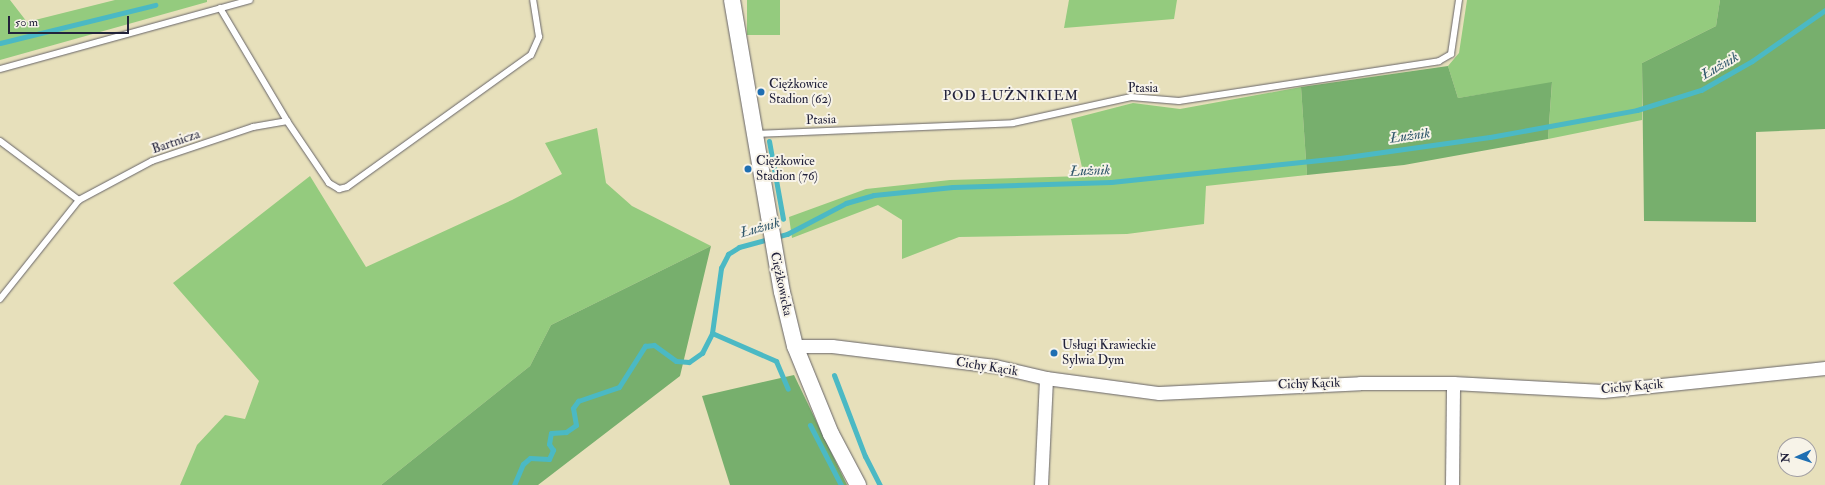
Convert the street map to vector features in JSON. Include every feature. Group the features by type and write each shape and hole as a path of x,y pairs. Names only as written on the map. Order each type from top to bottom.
{"street":[{"name":"Ciężkowicka","path":"732,0 772,238 795,346 831,434 858,485"},
{"name":"Cichy Kącik","path":"795,346 832,346 996,366 1046,378 1160,393 1360,383 1453,383 1603,391 1825,368"},
{"path":"1041,485 1046,378"},
{"path":"1452,485 1453,383"}],"lane":[{"path":"0,69 250,0"},
{"path":"220,8 287,121 329,183 339,189 347,187 531,55 540,37 533,0"},
{"name":"Ptasia","path":"754,134 1013,123 1131,97 1179,101 1439,61 1451,54 1459,0"},
{"name":"Bartnicza","path":"0,299 79,200 152,162 253,127 287,121"},
{"path":"0,141 79,200"}],"green space":[{"path":"0,0 10,0 27,22 115,0 207,0 207,2 0,60"},
{"path":"747,0 780,0 780,35 747,35"},
{"path":"1069,0 1177,0 1174,19 1064,28"},
{"path":"1467,0 1720,0 1716,26 1642,63 1642,120 1548,139 1552,83 1458,98 1448,66 1459,53"},
{"path":"1720,0 1825,0 1825,129 1756,132 1756,222 1644,221 1642,63 1716,26"},
{"path":"1448,66 1458,98 1552,82 1548,139 1404,165 1307,175 1301,87"},
{"path":"1301,87 1307,175 1206,186 1204,224 1127,234 959,237 902,259 902,220 878,205 792,238 789,217 866,189 950,180 1084,176 1071,119 1133,103 1180,109"},
{"path":"597,128 606,183 632,206 711,246 551,325 530,366 381,485 180,485 197,445 225,415 245,419 259,381 173,283 310,176 366,267 512,200 562,174 545,143"},
{"path":"711,246 680,376 538,485 381,485 530,366 551,325"},
{"path":"794,375 847,485 730,485 702,396"}],"waterway":[{"path":"0,43 155,5"},
{"name":"Łużnik","path":"514,485 523,464 530,458 549,459 553,450 549,444 551,433 566,432 576,425 573,408 578,401 619,387 645,346 654,345 676,361 689,362 702,353 712,333 721,268 728,254 739,247 787,234 846,203 874,195 953,187 1111,182 1340,158 1490,137 1637,110 1701,90 1752,61 1825,10"},
{"path":"769,141 783,219"},
{"path":"712,333 776,361 788,389"},
{"path":"834,375 865,456 880,485"},
{"path":"810,425 841,485"}],"place":[{"name":"Ciężkowice Stadion (62)","path":"761,92"},
{"name":"Ciężkowice Stadion (76)","path":"748,169"},
{"name":"Usługi Krawieckie Sylwia Dym","path":"1054,353"}],"district":[{"name":"POD ŁUŻNIKIEM","path":"1011,96"}]}
